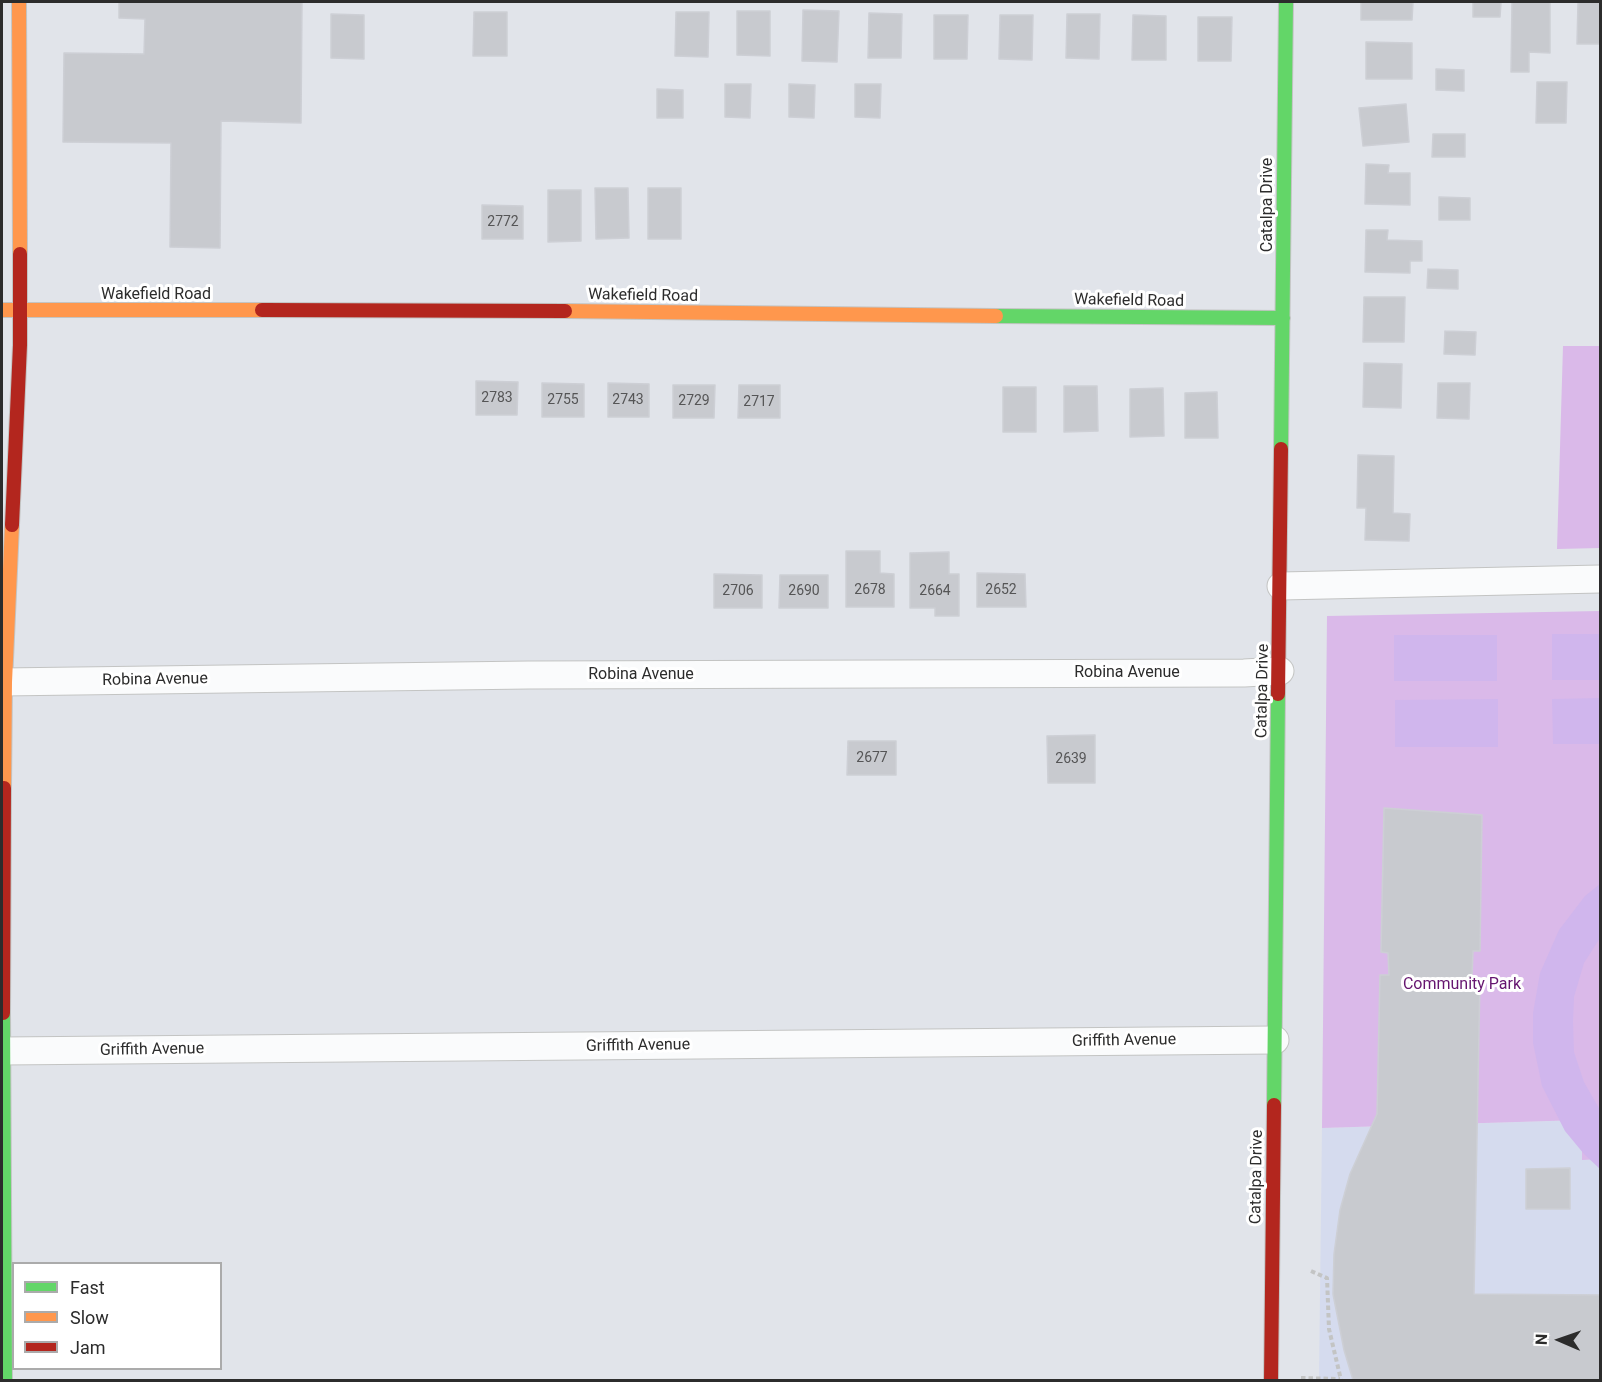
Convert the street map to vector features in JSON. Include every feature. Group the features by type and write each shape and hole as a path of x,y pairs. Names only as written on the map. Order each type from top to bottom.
{"street":[{"path":"5,1380 2,1051 3,682 20,310 19,2"},
{"name":"Catalpa Drive","path":"1271,1380 1286,2"},
{"name":"Wakefield Road","path":"2,310 581,311 1283,318"},
{"path":"1281,586 1600,579"},
{"name":"Robina Avenue","path":"3,682 529,675 1244,673 1280,671"},
{"name":"Griffith Avenue","path":"2,1051 1275,1040"}],"path":[{"path":"1291,1378 1340,1380 1329,1329 1327,1278 1311,1271"}],"shaded area":[{"path":"1552,634 1600,634 1600,680 1552,680"},
{"path":"1394,635 1497,635 1497,681 1394,681"},
{"path":"1600,698 1600,744 1553,744 1552,699"},
{"path":"1498,699 1498,747 1395,747 1395,700"},
{"path":"1600,884 1600,938 1584,963 1574,997 1573,1021 1574,1052 1584,1082 1600,1110 1600,1169 1565,1131 1542,1086 1533,1043 1533,1013 1540,973 1559,930 1585,896"},
{"path":"1583,1120 1600,1159 1600,1380 1319,1380 1322,1128"}],"green space":[{"path":"1563,346 1600,346 1600,548 1557,549"},
{"name":"Community Park","path":"1600,611 1600,1159 1582,1160 1582,1120 1322,1128 1327,616"}],"building":[{"path":"119,2 302,2 301,123 221,121 220,248 170,247 171,143 63,142 64,53 144,54 145,19 119,18"},
{"path":"1361,2 1413,2 1412,20 1361,20"},
{"path":"1473,2 1501,2 1500,17 1473,17"},
{"path":"1512,2 1550,2 1550,53 1529,52 1529,72 1511,72"},
{"path":"1578,2 1600,2 1600,44 1577,44"},
{"path":"803,10 839,11 837,62 802,61"},
{"path":"737,11 770,11 770,56 737,55"},
{"path":"474,12 507,12 507,56 473,56"},
{"path":"676,12 709,12 708,57 675,56"},
{"path":"869,13 902,14 901,58 868,58"},
{"path":"331,14 364,15 364,59 331,58"},
{"path":"1067,14 1100,14 1099,59 1066,58"},
{"path":"934,15 968,15 967,59 934,59"},
{"path":"1000,15 1033,15 1032,60 999,59"},
{"path":"1133,15 1166,16 1166,60 1132,60"},
{"path":"1198,17 1232,17 1231,61 1198,61"},
{"path":"1366,42 1412,43 1412,79 1366,79"},
{"path":"1436,69 1464,70 1464,91 1436,90"},
{"path":"1537,82 1567,82 1566,123 1536,123"},
{"path":"725,84 751,84 750,118 725,117"},
{"path":"789,84 815,85 814,118 789,117"},
{"path":"855,84 881,84 880,118 855,117"},
{"path":"657,89 683,90 683,118 657,118"},
{"path":"1406,104 1409,142 1363,146 1359,108"},
{"path":"1433,134 1465,134 1465,157 1432,157"},
{"path":"1366,164 1389,165 1388,173 1410,173 1410,205 1365,204"},
{"path":"595,188 628,188 629,238 596,239"},
{"path":"648,188 681,188 681,239 648,239"},
{"path":"548,190 581,190 581,241 548,242"},
{"path":"1439,197 1470,198 1470,220 1439,220"},
{"path":"482,205 523,206 523,239 482,239"},
{"path":"1366,230 1388,230 1387,240 1422,241 1422,261 1410,261 1410,273 1365,272"},
{"path":"1428,269 1458,270 1458,289 1427,288"},
{"path":"1364,297 1405,297 1404,342 1363,342"},
{"path":"1445,331 1476,332 1475,355 1444,354"},
{"path":"1364,363 1402,364 1401,408 1363,407"},
{"path":"476,381 518,382 517,415 476,415"},
{"path":"542,383 584,384 584,417 542,417"},
{"path":"608,383 649,384 649,417 608,417"},
{"path":"1438,383 1470,383 1469,419 1437,418"},
{"path":"673,385 715,385 714,418 673,418"},
{"path":"739,385 780,385 780,418 738,418"},
{"path":"1064,386 1097,386 1098,431 1064,432"},
{"path":"1003,387 1036,387 1036,432 1003,432"},
{"path":"1163,388 1164,436 1130,437 1130,389"},
{"path":"1217,392 1218,438 1185,438 1185,393"},
{"path":"1358,455 1394,456 1393,513 1410,514 1409,541 1365,540 1366,508 1357,508"},
{"path":"846,551 880,551 880,573 894,574 894,607 846,607"},
{"path":"949,552 949,574 959,574 959,616 935,616 935,608 910,608 910,553"},
{"path":"977,573 1025,574 1026,607 977,607"},
{"path":"714,574 762,575 762,608 714,608"},
{"path":"780,575 828,575 828,608 779,608"},
{"path":"1095,735 1095,783 1048,783 1047,736"},
{"path":"848,741 896,741 896,775 847,775"},
{"path":"1384,808 1482,815 1480,951 1473,951 1472,977 1480,978 1474,1294 1600,1295 1600,1380 1353,1380 1344,1350 1333,1294 1334,1254 1340,1210 1350,1174 1377,1114 1380,975 1389,975 1388,953 1381,952"},
{"path":"1570,1168 1570,1209 1526,1209 1526,1169"}],"traffic: fast":[{"path":"1281,449 1286,2"},
{"path":"996,316 1283,318"},
{"path":"1274,1105 1278,694"},
{"path":"3,1013 5,1380"}],"traffic: slow":[{"path":"19,2 20,254"},
{"path":"2,310 262,310"},
{"path":"565,311 996,316"},
{"path":"4,788 5,682 12,525"}],"traffic: jam":[{"path":"12,525 20,345 20,254"},
{"path":"262,310 565,311"},
{"path":"1278,694 1281,449"},
{"path":"3,1013 4,788"},
{"path":"1271,1380 1274,1105"}]}
